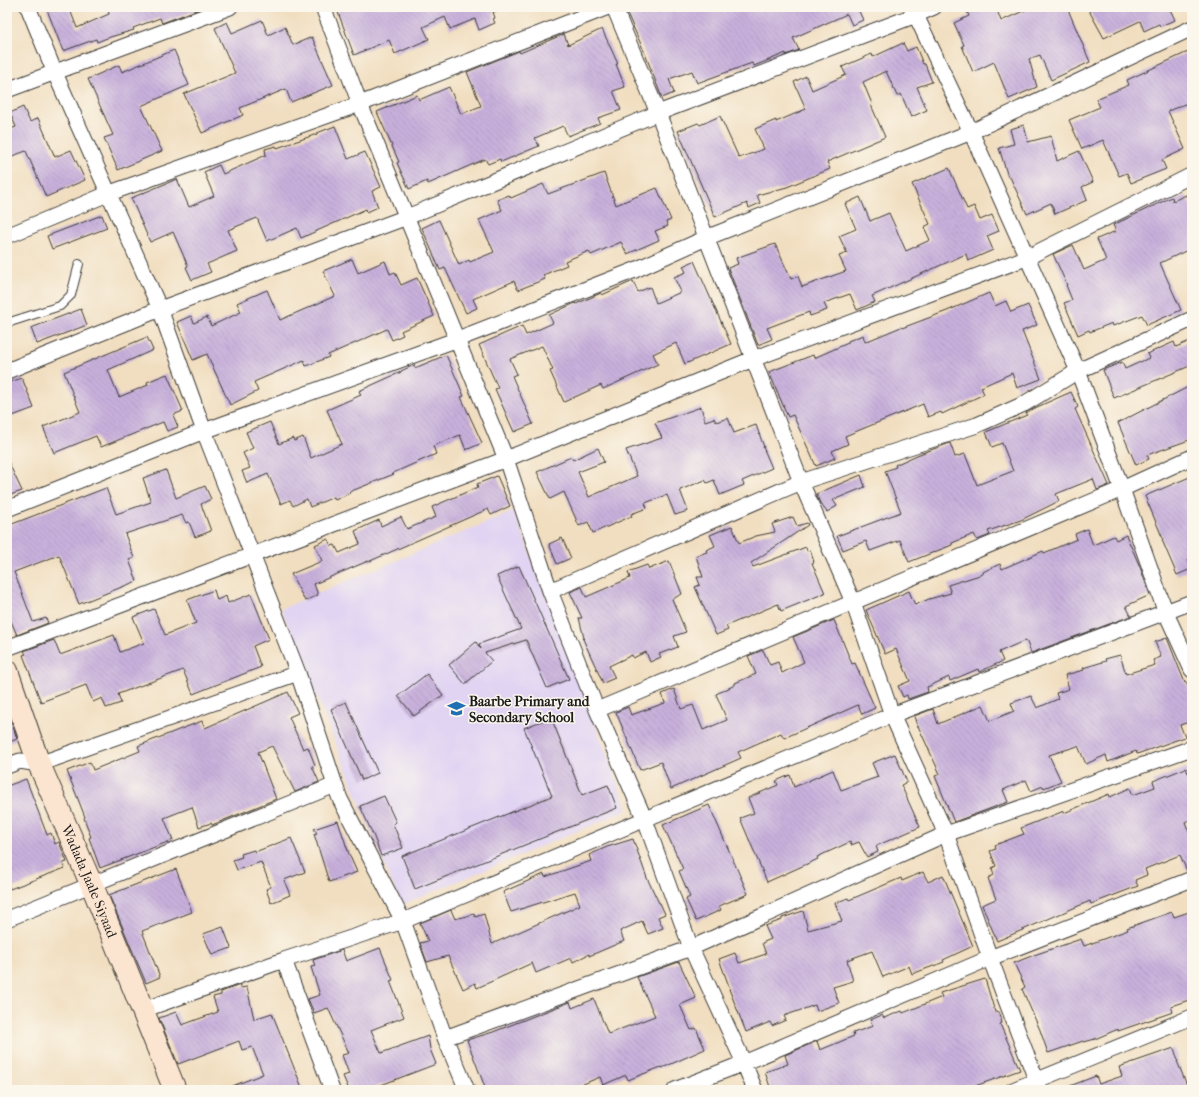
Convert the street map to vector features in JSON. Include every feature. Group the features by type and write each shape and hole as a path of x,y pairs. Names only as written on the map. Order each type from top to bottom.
{"main road":[{"name":"Wadada Jaale Siyaad","path":"7,671 39,764 92,885 175,1090"}],"street":[{"path":"28,7 55,72 110,193 160,309 204,431 298,672 335,785 344,806 403,921 445,1038 467,1090"},
{"path":"7,90 230,7"},
{"path":"323,7 360,104 458,339 506,459 550,591 597,710 645,820 691,948 755,1090"},
{"path":"7,236 110,193 360,104 608,7"},
{"path":"614,7 658,113 801,482 853,602 892,715 946,834 990,958 1038,1085"},
{"path":"7,371 160,309 407,217 658,113 914,11 934,7"},
{"path":"914,11 971,132 1026,258 1078,371 1166,613 1192,670"},
{"path":"7,509 204,431 458,339 635,270 706,238 971,132 1192,28"},
{"path":"7,648 251,554 506,459 753,359 1026,258 1192,175"},
{"path":"550,591 801,482 977,425 1024,404 1078,371 1192,319"},
{"path":"597,710 1122,489 1192,457"},
{"path":"143,1010 284,960 403,921 892,715 1192,602"},
{"path":"7,766 20,761 39,764 298,672"},
{"path":"445,1038 691,948 946,834 1192,748"},
{"path":"7,919 335,785"},
{"path":"675,1090 744,1063 990,958 1192,879"},
{"path":"284,960 332,1090"},
{"path":"1013,1090 1038,1085 1192,1017"}],"lane":[{"path":"7,324 60,306 70,295 79,264"}],"shaded area":[{"name":"Baarbe Primary and Secondary School","path":"514,511 628,810 401,905 281,609"}],"building":[{"path":"46,7 69,7 77,28 109,14 108,9 116,7 204,7 162,23 160,18 133,28 134,30 97,42 96,39 63,51"},
{"path":"336,7 505,8 493,12 495,18 493,19 495,23 479,30 475,19 450,29 445,17 423,27 429,39 395,54 389,40 354,55"},
{"path":"635,7 863,7 858,9 863,20 852,25 847,14 793,38 799,50 786,55 786,53 754,66 752,63 697,83 692,71 669,79 674,93 662,98 644,51 626,11"},
{"path":"965,7 996,7 1001,21 1032,7 1067,7 1090,62 1051,80 1040,55 1029,59 1037,87 1009,99 994,62 973,72 962,46 964,45 954,23 969,16"},
{"path":"1087,7 1169,7 1175,20 1160,26 1159,24 1144,31 1140,21 1104,38"},
{"path":"262,20 268,35 285,27 293,45 312,37 333,85 291,102 286,89 240,108 243,115 202,133 184,94 235,73 215,28 227,22 232,33"},
{"path":"602,29 618,64 616,64 625,87 613,91 621,110 598,118 600,123 568,136 563,126 535,138 539,146 501,162 500,159 488,164 485,159 428,184 427,181 409,189 377,112 417,95 419,100 449,87 461,114 481,106 467,72 519,51 520,53 564,34 568,45"},
{"path":"903,43 907,51 916,47 932,82 917,87 927,110 911,117 901,94 897,96 886,71 863,82 885,137 827,162 830,169 787,187 757,195 760,203 749,208 747,203 715,217 678,131 698,123 700,125 720,116 739,158 764,149 755,129 806,109 794,82 806,76 812,90 846,75 842,67 872,54 873,57"},
{"path":"174,50 189,85 141,106 162,151 118,170 104,138 113,135 88,79 119,65 122,72"},
{"path":"1192,50 1192,101 1168,111 1185,149 1162,160 1166,169 1131,183 1127,173 1119,176 1103,140 1082,149 1069,120 1100,107 1096,99 1129,85 1127,80"},
{"path":"23,107 30,122 38,118 55,157 71,150 85,180 46,197 26,151 7,158 7,130 16,127 10,113"},
{"path":"1024,125 1028,142 1051,136 1057,161 1079,151 1093,182 1082,187 1087,200 1055,214 1051,203 1027,214 1010,177 1008,177 999,148 1014,144 1010,129"},
{"path":"335,126 348,159 365,152 381,187 372,191 378,207 367,212 366,209 301,238 297,228 267,241 257,218 228,230 237,251 207,264 211,272 192,280 186,267 188,266 173,232 150,242 131,198 177,179 189,207 214,196 204,172 219,165 223,174 266,155 265,149 276,146 277,148"},
{"path":"949,168 967,209 974,206 980,220 992,215 999,231 987,236 993,250 968,261 966,254 872,296 875,302 857,310 850,294 824,303 827,310 810,316 809,312 767,328 772,339 758,345 728,268 738,264 736,258 775,244 791,279 798,276 802,287 846,271 839,256 847,253 839,236 856,229 845,204 860,197 870,221 889,213 906,251 930,240 924,227 930,224 912,184"},
{"path":"604,173 616,205 657,188 671,220 666,222 668,226 655,231 659,240 627,254 621,242 591,255 589,251 565,261 567,265 543,275 545,279 518,290 514,281 473,299 477,308 466,313 445,268 440,270 422,228 439,220 459,265 469,260 470,262 494,252 479,220 502,210 497,200 509,195 511,198 543,184 548,194"},
{"path":"1186,195 1192,208 1192,248 1160,263 1181,310 1147,325 1142,315 1113,326 1112,323 1078,335 1064,303 1072,300 1053,254 1073,245 1084,270 1106,260 1097,239 1116,231 1113,225 1172,197 1173,201"},
{"path":"102,215 107,228 52,249 47,236"},
{"path":"352,259 358,273 385,261 390,274 395,272 401,285 417,278 434,316 401,331 403,335 392,340 387,329 328,355 329,357 306,366 304,360 254,382 258,391 230,405 207,354 193,360 177,322 191,316 194,323 207,317 211,326 241,312 237,303 267,290 280,320 335,296 323,271"},
{"path":"694,261 731,344 685,364 676,343 653,354 658,364 603,389 601,385 564,402 550,371 553,370 542,346 510,359 517,374 512,376 533,424 514,432 495,389 498,388 479,345 522,326 526,335 553,323 549,315 601,293 602,295 633,281 638,292 650,287 656,303 681,292 674,277 686,272 683,266"},
{"path":"989,293 995,306 1006,301 1011,312 1028,305 1037,325 1022,331 1041,379 1017,388 1012,373 981,387 984,394 942,414 941,412 928,417 923,404 845,436 848,444 832,451 835,458 816,466 793,415 788,417 769,372 813,355 814,358 863,335 865,342 901,327 902,328 947,311"},
{"path":"81,309 87,325 37,344 31,328"},
{"path":"147,337 153,350 108,370 119,397 148,385 147,382 167,374 183,411 173,415 178,427 167,431 163,422 101,447 96,436 54,453 43,427 80,412 64,372"},
{"path":"1192,340 1192,365 1114,398 1103,370 1122,362 1125,369 1149,358 1147,354 1174,342 1176,347"},
{"path":"446,355 464,396 461,397 482,443 466,450 460,435 433,446 436,454 393,473 394,474 349,492 350,493 335,500 334,497 310,507 307,499 293,506 290,500 281,504 268,474 247,483 242,471 250,468 243,453 253,448 246,432 270,422 279,444 293,438 294,441 303,437 311,458 342,444 327,410 361,395 359,391 401,371 414,365 415,368"},
{"path":"22,378 34,408 7,418 7,383"},
{"path":"1192,385 1192,439 1147,455 1149,459 1136,465 1118,423"},
{"path":"1071,392 1078,407 1075,409 1109,485 1097,490 1093,479 1056,494 1059,501 1021,520 988,531 990,535 977,540 974,534 952,543 952,545 909,562 900,540 870,551 866,541 843,550 837,536 901,512 885,471 896,467 895,465 917,455 950,443 955,457 965,454 977,485 1013,471 1002,443 992,447 986,432 1027,415 1026,413 1037,407"},
{"path":"701,407 705,421 714,418 716,422 728,418 734,433 756,425 772,468 742,481 744,485 720,495 714,480 707,483 705,480 680,490 688,511 675,515 667,495 645,503 647,508 631,514 632,516 593,533 588,522 579,526 564,492 550,499 537,472 571,457 573,460 598,448 604,462 578,472 589,497 637,476 626,450 662,438 655,423"},
{"path":"7,459 22,491 7,496"},
{"path":"166,470 176,498 205,486 211,499 201,504 211,531 195,537 189,522 186,523 182,515 125,534 134,558 129,560 137,581 79,604 59,555 14,572 33,622 46,618 48,623 17,635 7,612 7,526 106,488 116,514 151,502 143,478"},
{"path":"861,475 865,487 833,500 837,506 827,512 820,503 816,494"},
{"path":"497,476 510,506 491,515 488,509 314,584 318,595 305,601 291,574 322,561 315,545 328,539 331,546 335,545 339,553 360,544 355,531 379,520 381,526 401,517 407,529 436,517 432,507 478,487 477,484"},
{"path":"1192,476 1192,558 1188,560 1191,569 1177,575 1145,496"},
{"path":"793,517 797,526 807,523 808,525 751,563 753,567 806,547 807,551 810,550 814,562 812,563 825,593 781,611 778,604 726,626 728,630 716,635 695,587 700,585 697,577 703,577 696,556 707,552 706,550 715,546 710,535 732,526 739,543 756,536 775,532 772,524"},
{"path":"1087,529 1093,545 1114,536 1116,540 1126,535 1150,595 1126,606 1131,616 1031,653 1026,640 999,652 1003,661 979,672 978,669 950,681 949,677 927,687 928,692 908,699 907,695 903,697 898,686 910,681 896,649 885,654 866,610 909,591 915,605 929,599 951,593 948,585 983,574 983,572 1000,564 1002,569 1043,551 1044,553 1077,539 1075,534"},
{"path":"562,538 571,558 557,564 549,544"},
{"path":"669,561 682,594 672,599 686,632 674,636 678,647 659,654 661,657 650,662 646,652 633,658 632,655 609,666 615,678 603,683 583,639 579,618 582,618 570,592 582,587 586,597 630,578 628,572 647,565 649,569"},
{"path":"519,566 569,679 547,688 526,640 485,653 492,661 465,684 449,665 476,642 481,649 479,644 521,629 497,576"},
{"path":"214,590 217,600 226,596 228,603 251,594 269,639 253,646 261,667 193,694 183,670 118,694 121,703 106,708 102,698 93,702 86,685 41,702 23,655 26,654 24,651 54,640 60,655 114,635 120,652 144,643 133,617 154,609 165,635 196,623 187,600"},
{"path":"834,620 852,664 855,663 875,708 862,714 858,705 784,738 781,733 738,752 741,758 671,789 661,762 640,770 616,712 628,707 631,715 665,703 662,694 674,689 681,709 693,705 703,730 727,720 716,694 735,685 735,683 756,674 748,656 763,650 770,665 778,662 782,673 804,662 793,637"},
{"path":"1167,638 1185,683 1186,682 1192,695 1192,721 1180,725 1185,737 1137,754 1136,751 1108,762 1106,755 1086,764 1078,746 1049,755 1061,781 1044,788 1043,786 1031,791 1026,780 1003,790 1008,802 954,822 935,776 940,774 917,726 914,716 933,709 938,724 983,705 990,721 1014,711 1011,703 1031,696 1037,708 1058,699 1056,693 1069,689 1065,675 1084,670 1083,668 1106,661 1105,659 1120,655 1126,674 1155,665 1153,660 1161,657 1155,642"},
{"path":"427,674 443,695 414,716 398,696"},
{"path":"288,692 298,713 289,717 303,749 308,747 315,765 312,766 319,782 295,792 272,746 258,752 276,799 212,825 211,823 199,827 192,807 164,818 173,840 100,868 89,838 91,837 84,818 85,817 67,771 90,762 93,770 140,751 138,746 202,721 205,728"},
{"path":"346,702 378,773 362,780 331,709"},
{"path":"7,709 17,739 7,743"},
{"path":"551,717 582,795 608,785 617,808 415,889 402,856 552,796 524,728"},
{"path":"895,754 907,782 901,785 920,827 876,846 878,852 867,857 859,842 851,845 850,842 817,857 818,859 767,882 740,818 754,813 748,798 778,785 776,781 790,775 794,787 833,770 841,790 878,777 872,763"},
{"path":"1186,768 1188,773 1192,772 1192,819 1185,822 1192,840 1192,870 1187,871 1180,855 1145,869 1147,875 1135,880 1138,886 1091,904 1090,901 997,941 982,905 996,899 988,878 994,875 992,868 996,866 990,851 996,849 995,845 1024,834 1021,828 1064,811 1064,813 1109,794 1110,797 1130,788 1133,795 1155,787 1153,781"},
{"path":"26,779 47,835 51,833 55,844 59,842 67,862 63,863 65,868 10,889 7,881 7,786"},
{"path":"384,796 396,822 393,824 403,848 381,856 360,806"},
{"path":"709,805 748,894 719,906 721,910 696,921 686,899 690,897 679,871 683,869 663,825"},
{"path":"338,821 349,854 357,872 329,882 314,834 317,833 314,829"},
{"path":"291,838 305,872 284,880 290,895 271,903 266,889 271,887 261,862 237,870 233,860 242,857 241,854 254,850 255,852"},
{"path":"633,839 647,878 665,914 658,917 663,928 648,934 642,921 620,931 624,941 589,956 589,954 573,962 571,958 536,973 532,963 477,988 475,983 463,989 448,956 427,962 420,943 428,941 420,923 451,910 455,919 474,914 475,917 484,914 492,944 580,905 575,892 511,912 503,892 544,874 545,877 591,861 589,855 607,847"},
{"path":"176,869 192,912 142,931 160,977 146,983 109,895"},
{"path":"923,872 928,882 943,875 973,946 943,960 944,962 912,974 909,966 883,977 872,951 847,960 853,981 833,987 839,1003 817,1011 815,1005 784,1016 786,1020 772,1026 770,1022 746,1032 719,959 735,953 739,963 766,954 762,943 771,939 765,926 803,911 808,930 842,921 835,903 848,898 849,900 901,878 902,881"},
{"path":"1192,911 1192,999 1171,1006 1173,1012 1118,1031 1118,1029 1095,1039 1083,1041 1048,1053 1040,1030 1022,989 1025,987 1014,963 1081,939 1084,946 1128,930 1127,928 1172,912 1174,917"},
{"path":"223,927 231,948 212,955 203,934"},
{"path":"380,948 393,980 390,981 404,1017 371,1030 381,1053 428,1036 430,1049 436,1064 368,1090 349,1090 343,1076 349,1074 342,1055 349,1053 328,1008 314,1013 308,999 320,995 311,967 315,966 313,960 342,950 346,961"},
{"path":"679,962 696,998 680,1005 691,1030 696,1028 705,1049 662,1068 661,1067 628,1080 626,1075 603,1085 600,1077 569,1090 486,1090 467,1040 493,1032 570,1002 572,1008 594,999 608,1034 655,1016 637,977"},
{"path":"985,979 995,1012 998,1011 1002,1023 1000,1024 1020,1070 964,1090 771,1090 765,1072 788,1064 785,1055 817,1041 820,1050 854,1036 853,1033 873,1026 870,1020 882,1015 884,1018 902,1011 903,1013 942,997 940,993"},
{"path":"240,985 240,988 247,987 254,1019 272,1013 303,1090 225,1090 263,1074 252,1047 242,1050 239,1041 178,1064 159,1018 176,1012 182,1025 218,1012 213,997 221,995 221,992"},
{"path":"1174,1048 1177,1061 1189,1090 1062,1089 1096,1076 1099,1084 1122,1076 1119,1067"}],"place":[{"name":"Baarbe Primary and Secondary School","path":"456,709"}]}
